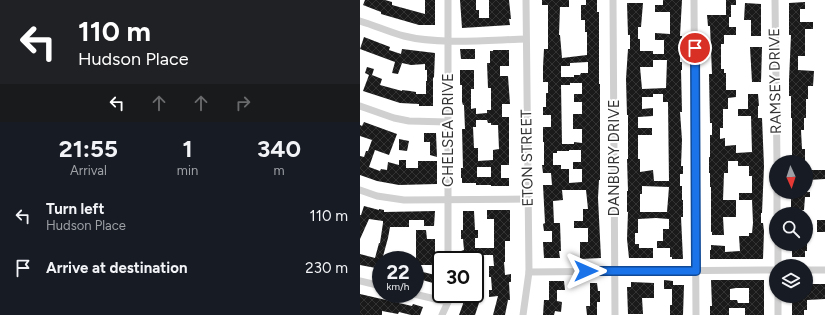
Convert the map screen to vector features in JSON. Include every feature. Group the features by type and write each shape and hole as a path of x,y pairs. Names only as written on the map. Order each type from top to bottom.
{"street":[{"name":"CHELSEA DRIVE","path":"448,0 448,251"},
{"name":"ETON STREET","path":"524,315 529,272 526,0"},
{"name":"DANBURY DRIVE","path":"613,0 615,315"},
{"path":"694,0 696,315"},
{"name":"RAMSEY DRIVE","path":"775,0 776,155"},
{"path":"360,20 403,36 425,39 526,39"},
{"path":"360,106 394,118 409,121 448,122"},
{"path":"360,190 390,199 528,199"},
{"path":"529,272 769,270"},
{"path":"813,270 825,270"},
{"path":"360,281 372,284"},
{"path":"442,315 448,303"},
{"path":"778,303 778,315"}],"building":[{"path":"365,0 385,0 392,2 392,5 425,14 425,0 435,0 435,25 419,25 381,14 381,12 363,5"},
{"path":"460,0 476,0 476,10 479,10 479,18 489,18 489,0 509,0 511,19 509,19 510,25 462,28"},
{"path":"542,0 569,0 569,7 560,7 559,35 562,58 587,55 587,32 585,32 585,20 581,20 581,5 586,5 586,0 597,0 597,12 599,12 600,84 600,180 598,198 601,258 580,259 580,242 588,242 588,228 574,228 574,221 583,221 583,209 588,209 586,190 562,190 563,200 553,201 554,223 560,223 560,258 544,258 543,242 552,242 552,231 544,231 543,185 552,185 551,173 543,173 542,165 544,165 543,127 551,127 551,115 543,115 543,107 546,107 546,93 548,93 548,82 543,82 543,67 544,49 548,49 548,5 542,5","holes":["588,62 588,73 581,73 580,75 574,75 574,77 561,77 561,66 570,66 570,63","570,83 582,83 582,94 574,94 574,102 582,102 582,114 573,114 573,129 582,129 582,143 574,142 574,144 562,144 561,85 570,85","581,150 581,162 573,162 573,169 582,169 582,182 569,183 569,169 561,169 561,165 553,165 553,153 557,153 557,151"]},
{"path":"663,0 682,0 680,36 682,36 683,52 680,52 680,62 682,62 682,112 680,112 682,140 681,166 683,166 683,174 680,174 680,186 682,186 683,200 683,217 681,217 683,259 672,259 672,257 670,257 670,248 657,248 657,241 663,241 663,229 669,229 669,219 656,218 638,219 638,233 635,233 635,244 639,244 639,248 653,248 653,258 629,258 627,239 628,115 626,79 628,49 630,49 630,35 628,35 627,3 643,3 641,27 638,27 640,51 653,51 653,54 664,54 664,40 655,40 655,33 670,34 670,12 655,12 655,5 663,5","holes":["653,60 667,60 666,88 642,89 640,67 653,67","653,94 663,94 663,102 668,102 669,181 654,181 653,170 640,172 640,159 638,159 638,135 652,135 652,128 638,128 638,117 653,116 653,108 642,109 642,97 653,97","642,186 669,187 667,212 640,212 640,194 642,194"]},
{"path":"726,0 736,0 736,5 731,5 729,27 736,27 736,35 724,35 724,44 721,44 721,69 724,69 724,73 726,73 726,90 736,90 736,97 728,98 728,109 723,109 723,128 720,128 720,139 725,138 725,146 736,145 736,153 752,152 751,116 738,116 738,109 748,109 748,94 758,94 758,118 762,118 764,166 761,213 761,223 763,223 764,231 763,259 710,259 711,245 725,246 725,252 740,251 739,236 749,236 749,233 752,233 753,223 752,200 739,200 739,193 752,193 752,176 749,176 749,166 738,166 738,161 728,161 728,173 724,173 723,200 736,200 736,217 723,217 724,235 712,235 711,232 709,157 712,123 710,123 709,74 712,74 710,26 708,26 707,15 726,15"},
{"path":"805,2 805,9 800,9 800,22 813,22 813,29 805,29 805,56 798,56 798,70 814,71 813,86 808,86 804,130 801,130 802,149 805,149 805,155 792,155 791,96 789,96 791,35 789,35 789,3"},
{"path":"745,3 761,4 761,36 751,36 751,20 744,20"},
{"path":"364,37 390,47 389,50 401,54 402,49 435,53 433,106 419,106 419,104 400,103 363,91 369,75 365,73 367,67 374,69 372,75 382,79 380,85 402,91 416,92 416,94 426,94 427,81 427,70 425,70 425,64 411,65 402,63 398,74 392,73 395,62 360,49"},
{"path":"750,47 762,47 761,82 752,82"},
{"path":"460,49 475,49 475,59 461,59"},
{"path":"509,50 509,66 500,66 500,76 508,76 510,104 502,104 502,117 509,117 509,165 501,165 501,178 509,178 509,186 462,183 461,178 461,168 463,168 462,129 465,129 462,85 460,85 460,70 474,70 474,89 471,89 471,109 476,108 476,114 487,113 487,110 491,110 491,88 488,88 487,63 490,63 490,51","holes":["476,120 487,120 488,123 491,123 491,125 498,125 499,149 493,150 493,160 478,161 478,148 474,148 473,127 476,127","477,167 491,167 491,177 477,177"]},
{"path":"364,122 397,134 389,155 375,150 369,167 380,171 381,169 387,170 388,162 399,165 399,160 406,160 406,168 418,168 418,161 437,161 437,184 399,185 377,181 360,175 360,156 364,157 372,140 360,136 360,125 362,126"},
{"path":"424,133 436,133 437,157 430,155 430,142 424,142"},
{"path":"399,139 409,141 407,151 399,150"},
{"path":"813,170 825,170 825,179 813,180"},
{"path":"791,199 805,199 804,207 791,207"},
{"path":"364,206 384,210 384,212 435,211 434,226 424,226 424,220 409,220 409,227 390,227 384,251 377,251 380,243 383,221 369,219 360,239 361,215"},
{"path":"487,210 510,210 510,241 505,241 504,262 505,275 511,274 511,282 509,282 510,300 508,300 505,315 493,315 498,296 489,297 489,290 492,290 491,277 489,277 489,266 494,266 493,255 484,255 484,251 461,251 464,250 463,239 461,239 461,230 463,230 463,211 474,211 475,230 478,230 478,238 475,238 475,248 494,248 494,219 487,219"},
{"path":"817,220 825,220 825,232 817,232"},
{"path":"416,230 426,230 427,239 435,239 435,251 432,251 432,265 424,265 424,251 416,251"},
{"path":"792,251 805,251 805,257 792,257"},
{"path":"360,254 372,257 372,267 360,265"},
{"path":"424,272 432,274 432,283 424,280"},
{"path":"664,280 673,281 673,285 684,285 683,315 670,315 670,305 672,305 672,289 664,289"},
{"path":"711,280 764,280 764,315 745,315 745,308 729,308 729,315 710,315 710,306 712,306","holes":["749,288 749,303 738,303 737,300 730,300 730,289"]},
{"path":"549,281 564,281 565,290 557,290 557,301 562,302 561,312 555,311 554,315 543,315 544,300 549,300"},
{"path":"631,282 654,283 654,298 642,298 643,314 628,314 627,287 631,287"},
{"path":"590,283 597,283 598,291 600,291 600,302 597,302 597,315 587,315 586,306 590,306"},
{"path":"813,284 825,284 825,299 813,300"},
{"path":"360,294 372,297 372,303 399,303 412,306 413,304 423,307 420,315 411,315 399,312 398,314 382,311 382,315 360,315"},
{"path":"479,303 475,315 459,315 463,304"},
{"path":"792,303 807,303 807,310 804,310 804,315 792,315"}],"route":[{"path":"586,271 696,271 695,48"}]}
